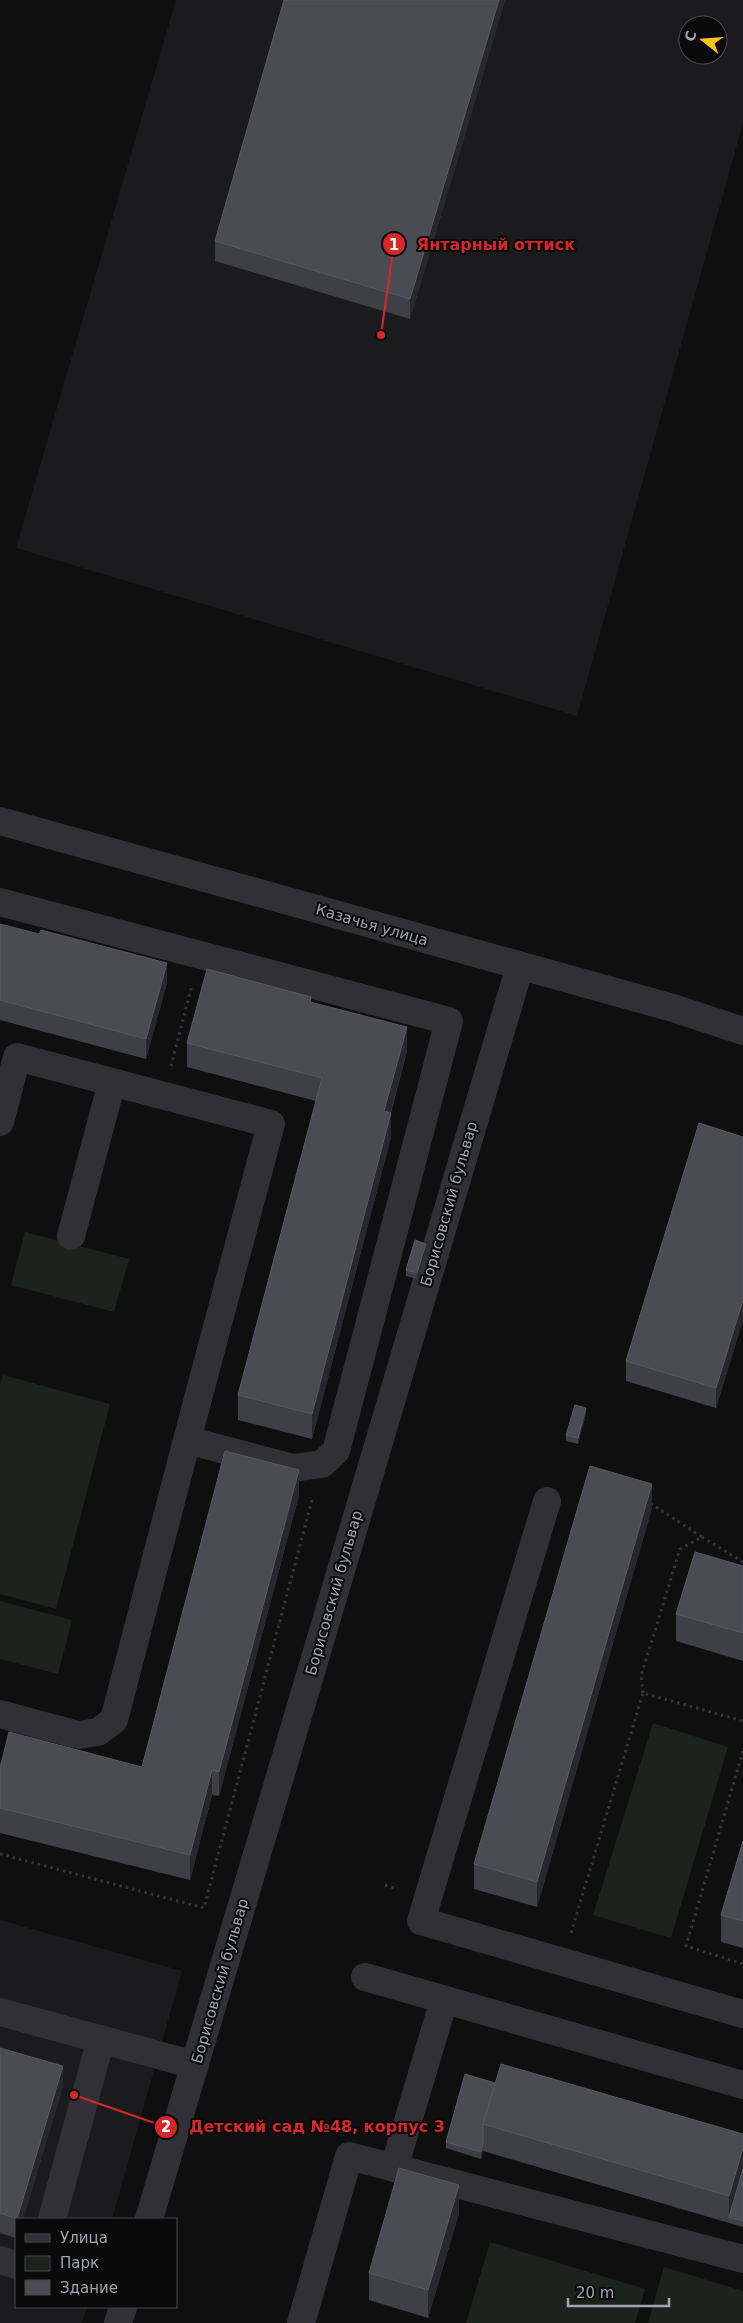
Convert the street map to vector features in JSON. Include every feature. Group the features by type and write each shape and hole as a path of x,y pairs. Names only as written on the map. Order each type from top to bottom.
{"street":[{"name":"Казачья улица","path":"0,821 673,1008 743,1031"},
{"path":"0,902 450,1021 336,1451 322,1464 293,1468 187,1440"},
{"name":"Борисовский бульвар","path":"149,2218 520,966"},
{"path":"0,1122 17,1057 271,1124 114,1720 98,1732 78,1735 0,1714"},
{"path":"71,1236 112,1082"},
{"path":"547,1501 421,1921 743,2014"},
{"path":"365,1977 743,2085"},
{"path":"394,2168 444,2000"},
{"path":"0,2012 195,2065"},
{"path":"52,2218 101,2040"},
{"path":"301,2323 349,2156 743,2259"},
{"path":"0,2260 15,2265"},
{"path":"118,2323 123,2308"}],"path":[{"path":"163,1095 200,955"},
{"path":"0,1854 204,1908 322,1464"},
{"path":"649,1502 743,1562"},
{"path":"562,1933 571,1935 643,1693 641,1676 680,1549 702,1537"},
{"path":"643,1693 743,1721"},
{"path":"743,1752 686,1946 743,1964"},
{"path":"385,1885 428,1898"}],"shaded area":[{"path":"176,0 743,0 743,123 577,716 16,548"},
{"path":"0,1920 182,1971 112,2218 15,2218 15,2308 87,2308 82,2323 0,2323"}],"green space":[{"path":"25,1232 129,1259 114,1312 11,1285"},
{"path":"3,1375 110,1404 56,1609 0,1594 0,1385"},
{"path":"0,1601 72,1620 58,1674 0,1659"},
{"path":"653,1723 728,1747 671,1938 593,1915"},
{"path":"490,2242 645,2289 635,2323 466,2323"},
{"path":"664,2267 743,2291 743,2323 648,2323"}],"building":[{"path":"284,0 499,0 410,299 215,241"},
{"path":"0,924 39,934 41,930 167,963 146,1039 0,1000"},
{"path":"207,969 311,997 310,1002 407,1027 384,1111 391,1113 312,1414 238,1395 322,1078 187,1043"},
{"path":"699,1123 743,1137 743,1300 716,1388 626,1361"},
{"path":"415,1240 426,1244 417,1273 406,1270"},
{"path":"575,1405 586,1408 578,1438 566,1435"},
{"path":"225,1451 299,1470 219,1772 212,1770 190,1855 0,1808 0,1768 9,1732 142,1767"},
{"path":"590,1466 652,1484 537,1882 474,1864"},
{"path":"695,1552 743,1566 743,1633 676,1614"},
{"path":"743,1841 743,1921 721,1915"},
{"path":"0,2048 63,2066 17,2218 0,2213"},
{"path":"501,2064 743,2134 743,2148 729,2196 483,2124"},
{"path":"465,2074 495,2083 483,2124 481,2152 446,2142"},
{"path":"399,2168 459,2185 428,2290 369,2273"},
{"path":"743,2169 743,2221 729,2217"}],"place":[{"name":"Янтарный оттиск","path":"381,335"},
{"name":"Детский сад №48, корпус 3","path":"74,2095"}]}
